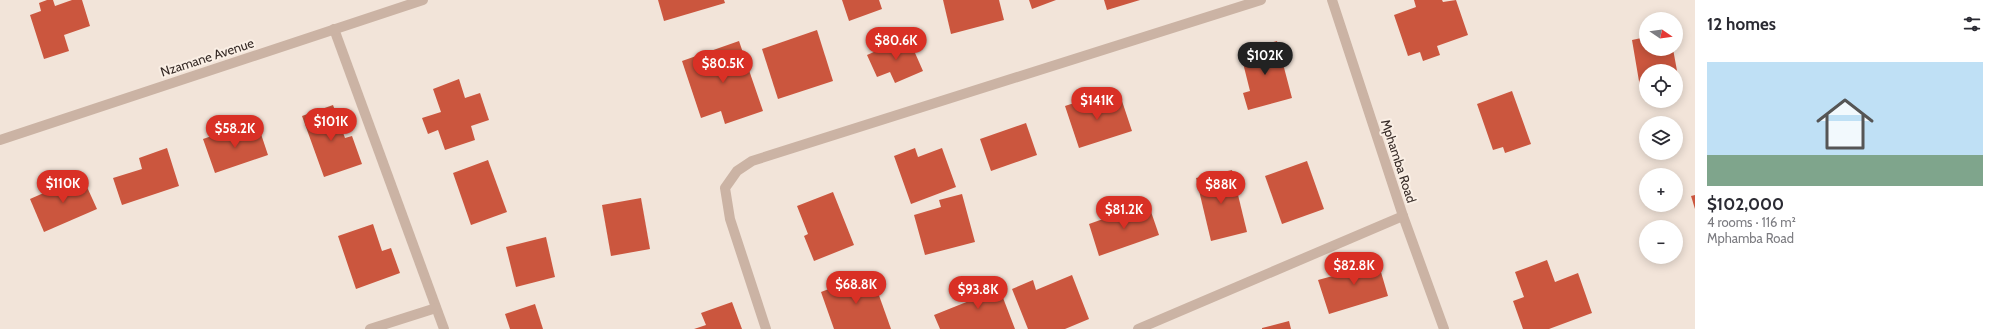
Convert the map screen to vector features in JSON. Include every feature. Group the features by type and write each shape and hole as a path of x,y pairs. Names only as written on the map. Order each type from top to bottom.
{"street":[{"name":"Nzamane Avenue","path":"0,140 423,0"},
{"path":"766,329 730,219 725,188 737,171 752,162 1261,0"},
{"name":"Mphamba Road","path":"1332,0 1403,216 1444,329"},
{"path":"334,29 444,329"},
{"path":"1138,329 1403,216"},
{"path":"370,329 436,308"}],"building":[{"path":"47,0 53,0 55,6 72,0 82,0 90,26 64,35 69,51 44,59 30,15 41,11 39,3"},
{"path":"658,0 724,0 725,3 664,21"},
{"path":"842,0 879,0 882,9 849,21"},
{"path":"943,0 999,0 1004,20 951,34"},
{"path":"1029,0 1056,0 1032,9"},
{"path":"1104,0 1140,0 1107,10"},
{"path":"1414,0 1442,0 1443,2 1456,0 1468,35 1437,46 1440,55 1423,61 1420,52 1408,56 1394,15 1416,7"},
{"path":"817,30 833,81 778,99 762,49"},
{"path":"908,37 923,71 895,83 890,72 877,77 867,55"},
{"path":"1639,38 1639,56 1674,56 1676,64 1639,64 1639,81 1632,40"},
{"path":"739,41 763,111 725,124 721,111 701,118 682,61"},
{"path":"1277,41 1292,98 1248,110 1243,93 1250,91 1240,51"},
{"path":"459,79 465,98 480,93 489,120 471,126 475,140 445,150 438,130 428,134 422,118 441,112 433,89"},
{"path":"1512,91 1531,144 1505,153 1503,147 1493,150 1477,104"},
{"path":"1095,96 1098,106 1121,98 1132,131 1079,148 1065,106"},
{"path":"333,105 345,138 352,136 362,164 324,177 302,116"},
{"path":"1026,123 1037,155 991,171 980,139"},
{"path":"259,128 268,155 215,173 203,139 232,129 235,137"},
{"path":"167,148 179,186 122,205 113,178 142,169 139,158"},
{"path":"915,148 918,157 942,148 956,187 911,204 894,156"},
{"path":"488,160 507,212 471,225 453,173"},
{"path":"1307,161 1324,209 1282,224 1265,176"},
{"path":"1232,170 1247,232 1211,241 1196,178"},
{"path":"82,176 97,209 44,232 30,199"},
{"path":"833,192 854,245 814,261 804,236 808,234 797,206"},
{"path":"962,194 975,242 925,255 914,215 941,207 939,200"},
{"path":"1695,195 1695,209 1691,196"},
{"path":"641,198 650,249 611,256 602,205"},
{"path":"1148,203 1159,235 1099,256 1089,224"},
{"path":"373,224 382,251 391,248 400,273 356,289 338,236"},
{"path":"546,237 555,277 516,287 506,247"},
{"path":"1376,255 1388,296 1329,314 1318,280 1351,271 1348,263"},
{"path":"1547,260 1555,282 1578,273 1592,313 1549,329 1523,329 1513,301 1524,297 1515,272"},
{"path":"871,273 891,329 834,329 821,292"},
{"path":"1072,275 1089,319 1065,329 1028,329 1012,289 1033,280 1036,290"},
{"path":"995,277 1015,329 940,329 934,315 969,301 964,290"},
{"path":"732,302 742,329 694,329 706,325 701,313"},
{"path":"535,304 543,329 510,329 505,314"},
{"path":"1289,321 1291,329 1262,329 1262,328"}]}
